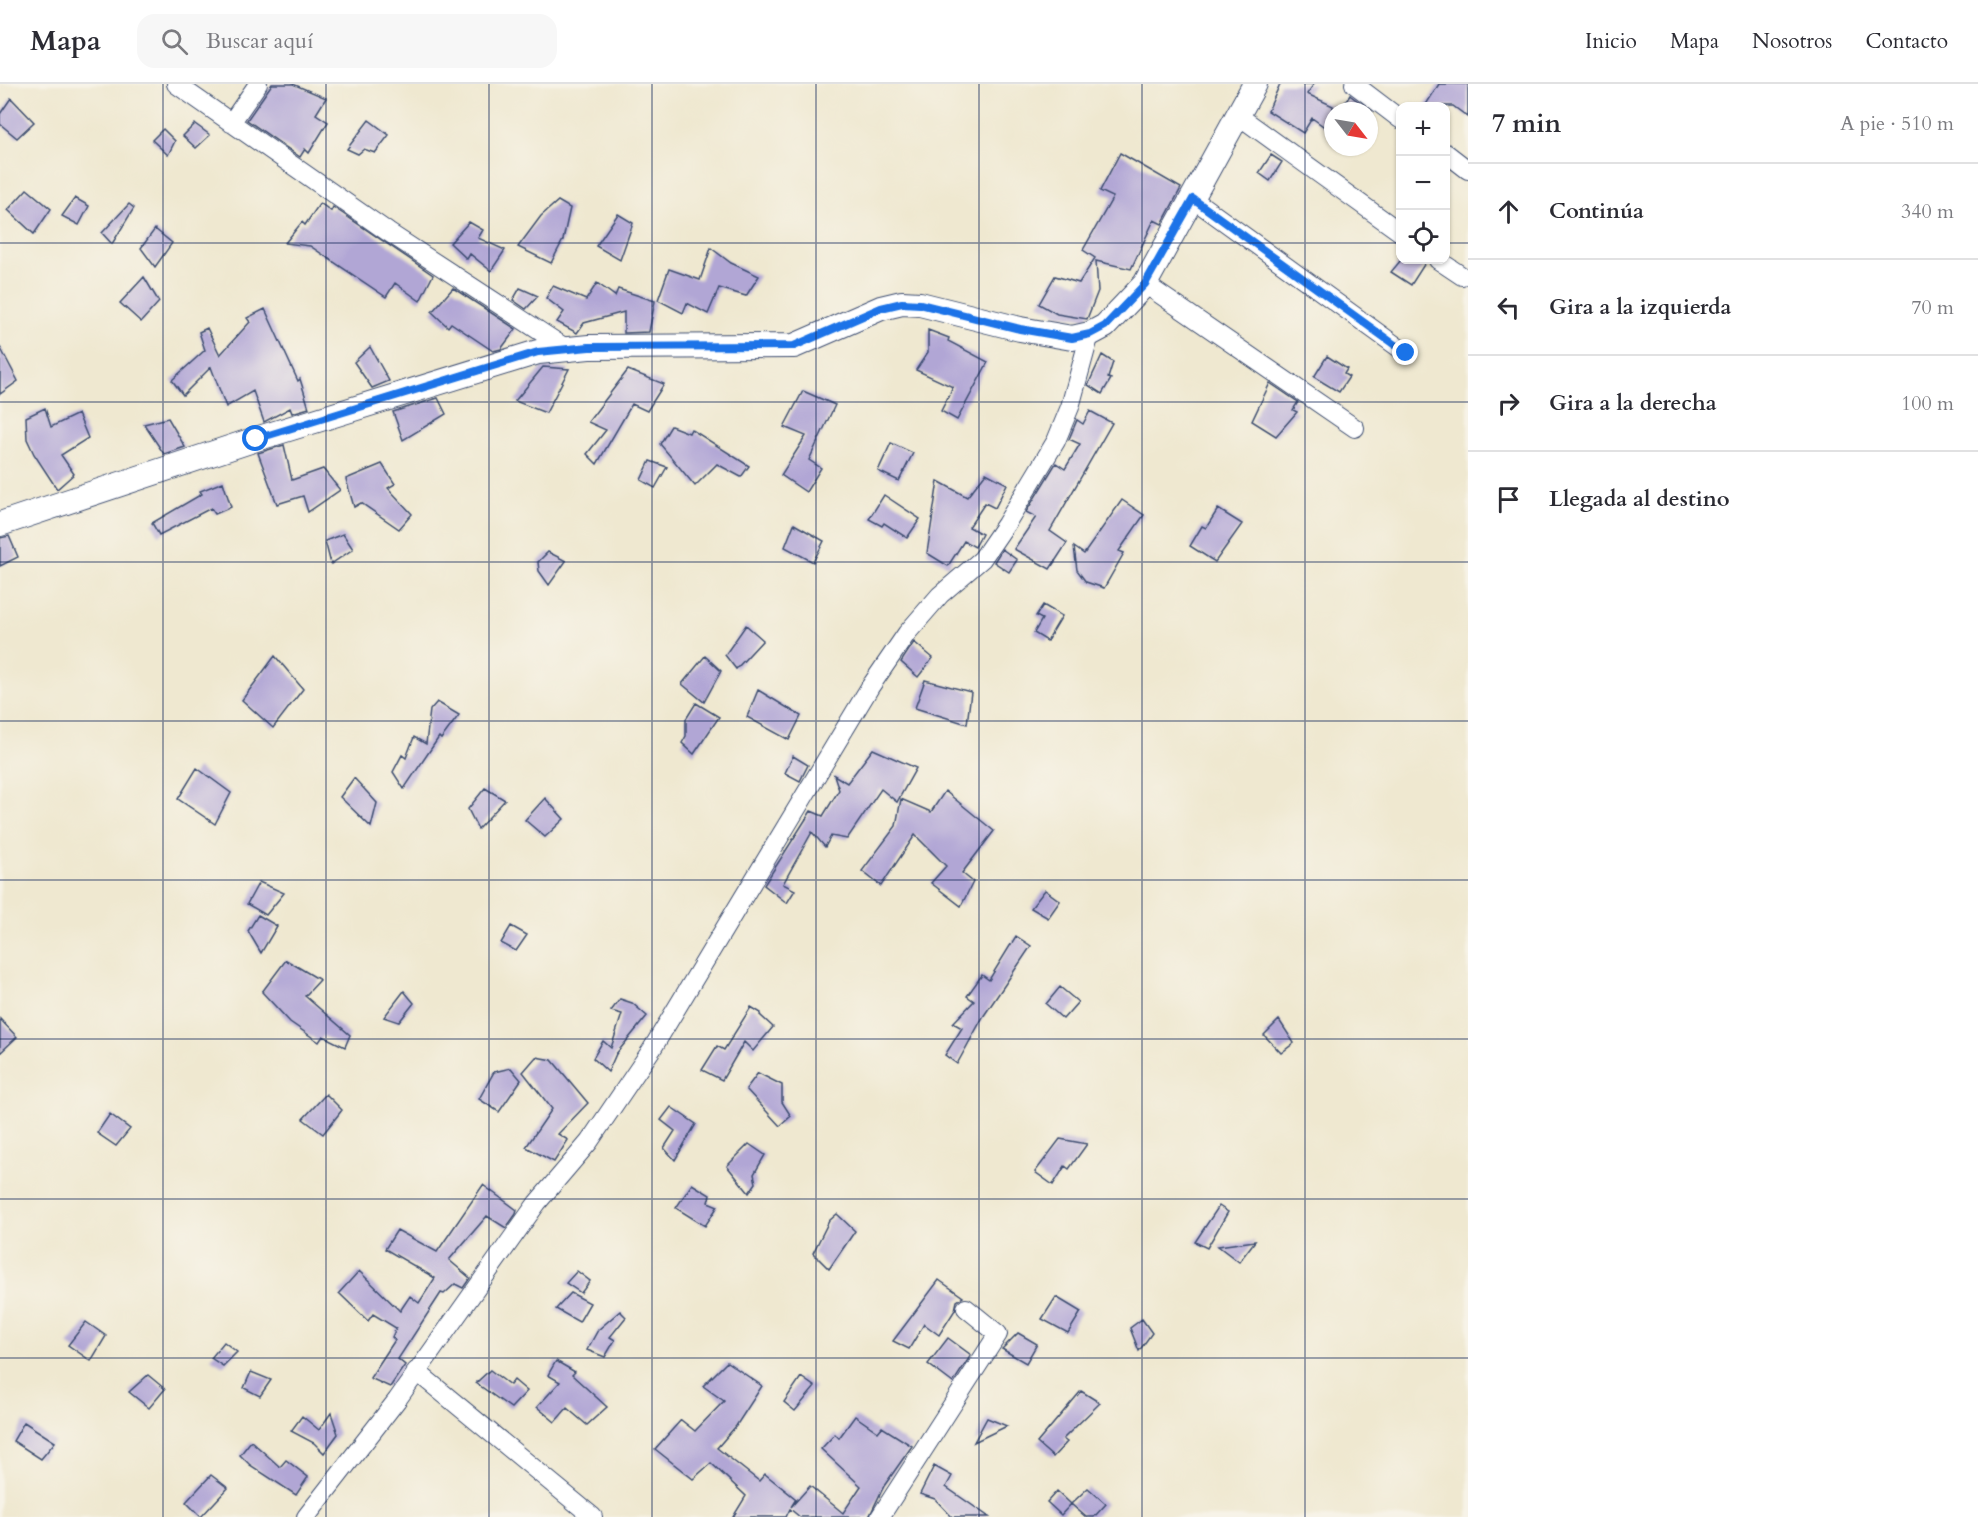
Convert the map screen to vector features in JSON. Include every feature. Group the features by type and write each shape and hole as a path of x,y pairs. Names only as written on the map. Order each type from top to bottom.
{"street":[{"path":"176,84 388,232 567,349"},
{"path":"231,123 258,84"},
{"path":"0,524 256,439 538,352 567,349 794,346 881,308 902,303 920,304 1020,329 1072,338 1090,334 1105,326 1145,284 1256,84"},
{"path":"1354,84 1396,115"},
{"path":"1239,116 1396,228"},
{"path":"1450,156 1468,170"},
{"path":"1193,199 1406,353"},
{"path":"1444,264 1462,276"},
{"path":"1145,284 1355,428"},
{"path":"306,1517 397,1400 537,1203 590,1142 652,1049 870,687 907,633 940,595 981,559 1006,524 1056,441 1070,406 1090,334"},
{"path":"880,1517 998,1334 966,1308"},
{"path":"416,1371 593,1517"}],"building":[{"path":"272,84 293,84 326,98 316,114 328,122 309,153 305,149 300,157 247,120"},
{"path":"1280,84 1314,84 1307,94 1324,102 1324,127 1312,118 1303,133 1268,111"},
{"path":"1439,84 1468,84 1468,117 1450,106 1450,102 1428,102"},
{"path":"1350,95 1359,102 1346,102"},
{"path":"11,98 34,122 17,138 0,124 0,114"},
{"path":"369,120 389,135 375,153 364,149 358,154 347,149"},
{"path":"195,124 210,135 196,148 183,136"},
{"path":"163,129 175,141 168,155 152,140"},
{"path":"1120,153 1181,188 1162,224 1154,220 1131,269 1096,261 1098,291 1087,319 1057,314 1039,304 1055,276 1079,283 1095,258 1083,250 1113,197 1100,191"},
{"path":"1271,155 1282,162 1270,181 1259,173"},
{"path":"27,189 51,209 34,234 8,210"},
{"path":"75,198 89,206 79,225 62,216"},
{"path":"558,201 570,208 563,240 551,263 518,247 541,216"},
{"path":"320,203 331,211 333,207 433,275 420,301 395,283 386,297 310,246 285,243 302,222 305,225"},
{"path":"129,204 134,208 112,244 102,233"},
{"path":"618,214 633,223 620,260 596,246"},
{"path":"469,222 483,230 478,238 505,250 491,271 470,254 467,259 450,243"},
{"path":"155,229 172,243 155,267 141,248"},
{"path":"711,248 731,263 759,276 746,296 719,288 708,314 687,303 683,313 658,300 669,269 700,280"},
{"path":"1398,264 1424,264 1411,285 1391,272"},
{"path":"144,277 159,302 141,322 120,303"},
{"path":"597,283 615,296 618,289 655,301 649,332 624,333 624,312 584,323 577,333 557,322 564,312 546,298 553,286 586,300"},
{"path":"453,288 516,329 501,349 493,351 451,323 448,327 432,312"},
{"path":"520,288 538,296 526,309 513,300"},
{"path":"265,309 298,381 300,379 309,408 292,413 290,408 264,422 253,391 226,407 211,367 183,395 172,380 205,350 199,332 207,328 220,355 250,322 247,318"},
{"path":"928,330 949,338 948,341 988,362 957,420 941,411 953,387 916,370 928,352"},
{"path":"0,347 18,381 0,394"},
{"path":"370,347 389,381 372,388 354,362"},
{"path":"1102,355 1113,362 1108,378 1111,379 1102,394 1088,385"},
{"path":"1327,356 1347,369 1344,374 1349,377 1339,392 1314,377"},
{"path":"543,367 569,369 546,413 515,401"},
{"path":"628,370 664,384 647,411 632,404 597,464 587,454 606,430 588,422"},
{"path":"1270,383 1298,402 1293,410 1297,412 1276,436 1252,421"},
{"path":"803,391 835,405 809,460 821,468 806,492 781,475 806,436 784,427"},
{"path":"438,398 446,414 403,440 393,412"},
{"path":"45,408 51,427 78,414 88,438 61,455 74,474 57,489 27,439 26,417"},
{"path":"1090,411 1112,423 1050,531 1067,543 1050,569 1014,549 1036,517 1026,512 1056,463 1065,469 1080,444 1069,439 1077,420 1083,424"},
{"path":"168,418 185,447 164,454 144,424"},
{"path":"671,426 689,433 691,429 749,466 741,477 717,464 695,486 660,444"},
{"path":"891,443 913,453 899,481 878,471"},
{"path":"284,445 292,480 323,469 340,490 308,512 303,496 277,504 258,453"},
{"path":"650,461 667,467 655,488 641,480"},
{"path":"382,464 395,484 388,488 412,514 399,529 361,503 354,507 346,479"},
{"path":"986,473 1007,484 995,508 985,503 969,527 982,534 975,547 964,541 948,566 927,553 938,481 967,497"},
{"path":"223,482 231,507 215,514 211,508 159,535 152,523 202,494 200,491"},
{"path":"884,495 920,519 907,538 884,523 882,526 869,519"},
{"path":"1122,500 1144,515 1119,551 1124,553 1104,588 1086,582 1077,570 1074,547 1084,554"},
{"path":"1218,509 1242,524 1215,562 1190,546 1202,526 1206,528"},
{"path":"794,524 824,541 813,562 785,547"},
{"path":"343,534 353,549 331,564 325,541"},
{"path":"9,536 18,557 0,566 0,538"},
{"path":"1002,549 1017,560 1009,572 994,562"},
{"path":"548,552 566,561 549,585 539,571 538,562"},
{"path":"1043,605 1062,616 1047,641 1034,633 1042,619 1036,616"},
{"path":"746,625 763,640 736,669 725,655"},
{"path":"914,642 933,658 918,677 901,662"},
{"path":"275,656 303,689 273,728 242,700"},
{"path":"705,656 721,671 704,702 682,684"},
{"path":"925,680 971,692 967,724 915,708"},
{"path":"758,690 801,716 789,740 747,717"},
{"path":"437,702 459,715 441,739 439,737 404,789 393,772 402,755 406,758 414,737 426,744 430,710"},
{"path":"696,703 719,717 694,754 682,743 686,736 686,719"},
{"path":"873,749 916,768 897,802 881,789 847,839 831,836 825,847 812,832 783,884 795,890 787,903 764,885 811,811 823,816 839,790 834,775 847,783"},
{"path":"793,756 808,765 800,781 785,773"},
{"path":"197,768 231,793 215,824 178,799"},
{"path":"354,778 377,803 371,827 340,797"},
{"path":"485,788 505,800 478,829 468,809"},
{"path":"945,791 994,831 962,873 973,882 961,906 931,883 946,866 915,835 881,886 862,871 896,826 901,799 931,812"},
{"path":"545,798 564,819 545,837 525,820"},
{"path":"259,882 284,893 266,915 247,904"},
{"path":"1045,890 1060,901 1048,918 1031,908"},
{"path":"258,915 277,926 261,953 248,931"},
{"path":"511,926 527,935 516,951 501,943"},
{"path":"1016,936 1031,946 983,1017 957,1064 945,1055 962,1028 953,1023 974,1001 967,996 982,975 989,980"},
{"path":"286,960 320,980 305,996 350,1035 345,1047 323,1036 319,1042 290,1022 262,992"},
{"path":"1060,987 1078,1002 1063,1019 1046,1004"},
{"path":"404,991 414,1003 399,1022 384,1017"},
{"path":"620,999 632,1003 647,1016 616,1054 608,1072 593,1058 603,1041 611,1048 622,1014 611,1011"},
{"path":"751,1007 761,1013 760,1015 773,1027 753,1051 744,1042 722,1080 702,1070 717,1046 724,1050"},
{"path":"0,1019 17,1037 0,1053"},
{"path":"1279,1020 1294,1043 1281,1053 1264,1035"},
{"path":"536,1057 552,1060 588,1103 558,1134 568,1140 554,1162 526,1147 552,1109 523,1072"},
{"path":"511,1068 521,1080 499,1112 479,1099 494,1072"},
{"path":"758,1073 782,1085 782,1102 791,1116 780,1126 746,1089"},
{"path":"326,1094 342,1110 323,1134 303,1119"},
{"path":"671,1107 696,1124 675,1160 664,1148 675,1131 661,1120"},
{"path":"110,1114 130,1129 116,1146 97,1133"},
{"path":"1060,1139 1087,1144 1069,1169 1065,1166 1053,1185 1035,1172"},
{"path":"749,1144 765,1155 754,1174 756,1183 749,1193 727,1166"},
{"path":"692,1184 710,1195 708,1202 718,1206 705,1226 676,1208"},
{"path":"483,1185 517,1210 516,1214 506,1228 487,1216 449,1260 470,1278 463,1288 455,1284 444,1294 441,1293 398,1359 405,1365 390,1387 370,1378 395,1340 392,1337 396,1328 373,1314 368,1321 339,1293 359,1271 400,1311 410,1296 419,1303 435,1278 385,1249 397,1230 437,1252"},
{"path":"1219,1206 1228,1212 1207,1248 1195,1242"},
{"path":"837,1214 855,1231 829,1269 813,1253 829,1221"},
{"path":"1255,1241 1239,1262 1218,1246"},
{"path":"577,1271 590,1281 581,1293 566,1283"},
{"path":"939,1280 963,1297 957,1301 955,1310 939,1335 924,1324 909,1349 893,1341"},
{"path":"571,1293 590,1303 579,1322 556,1309"},
{"path":"1056,1297 1081,1312 1068,1333 1042,1319"},
{"path":"620,1311 626,1317 610,1337 615,1340 605,1357 587,1350 598,1330"},
{"path":"1142,1319 1152,1333 1139,1351 1130,1328"},
{"path":"86,1322 106,1336 91,1361 68,1345"},
{"path":"1018,1333 1037,1344 1026,1363 1002,1349"},
{"path":"948,1338 971,1355 953,1383 928,1364"},
{"path":"224,1342 237,1352 223,1366 211,1358"},
{"path":"556,1361 575,1372 572,1375 607,1407 587,1425 567,1408 555,1422 537,1407 560,1382 548,1375"},
{"path":"727,1362 762,1386 736,1426 717,1448 759,1481 765,1474 796,1499 791,1507 810,1486 843,1513 861,1486 821,1449 835,1434 839,1438 855,1416 878,1432 882,1427 912,1446 884,1486 869,1517 800,1517 790,1509 786,1517 733,1517 746,1496 711,1463 693,1479 655,1449 681,1420 695,1431 724,1401 703,1386"},
{"path":"490,1370 510,1385 514,1380 527,1391 511,1408 476,1383"},
{"path":"251,1372 271,1380 260,1396 244,1388"},
{"path":"148,1375 165,1389 149,1408 129,1392"},
{"path":"801,1377 815,1387 795,1411 784,1402"},
{"path":"1081,1391 1100,1403 1063,1439 1067,1442 1053,1457 1037,1443"},
{"path":"331,1413 338,1434 324,1453 314,1443 291,1431 302,1416 319,1430"},
{"path":"987,1418 1007,1426 974,1442"},
{"path":"24,1422 55,1442 41,1459 13,1441"},
{"path":"251,1441 280,1467 286,1460 308,1477 296,1495 250,1465 240,1455"},
{"path":"934,1466 952,1476 946,1487 989,1517 952,1517 935,1499 920,1494"},
{"path":"211,1475 228,1488 201,1517 186,1502"},
{"path":"1088,1488 1106,1504 1094,1517 1086,1517 1071,1504"},
{"path":"1057,1491 1071,1504 1061,1515 1047,1502"}],"route":[{"path":"256,439 538,352 589,347 794,346 881,308 902,303 920,304 1020,329 1072,338 1090,334 1105,326 1145,284 1193,199 1406,353"}]}
